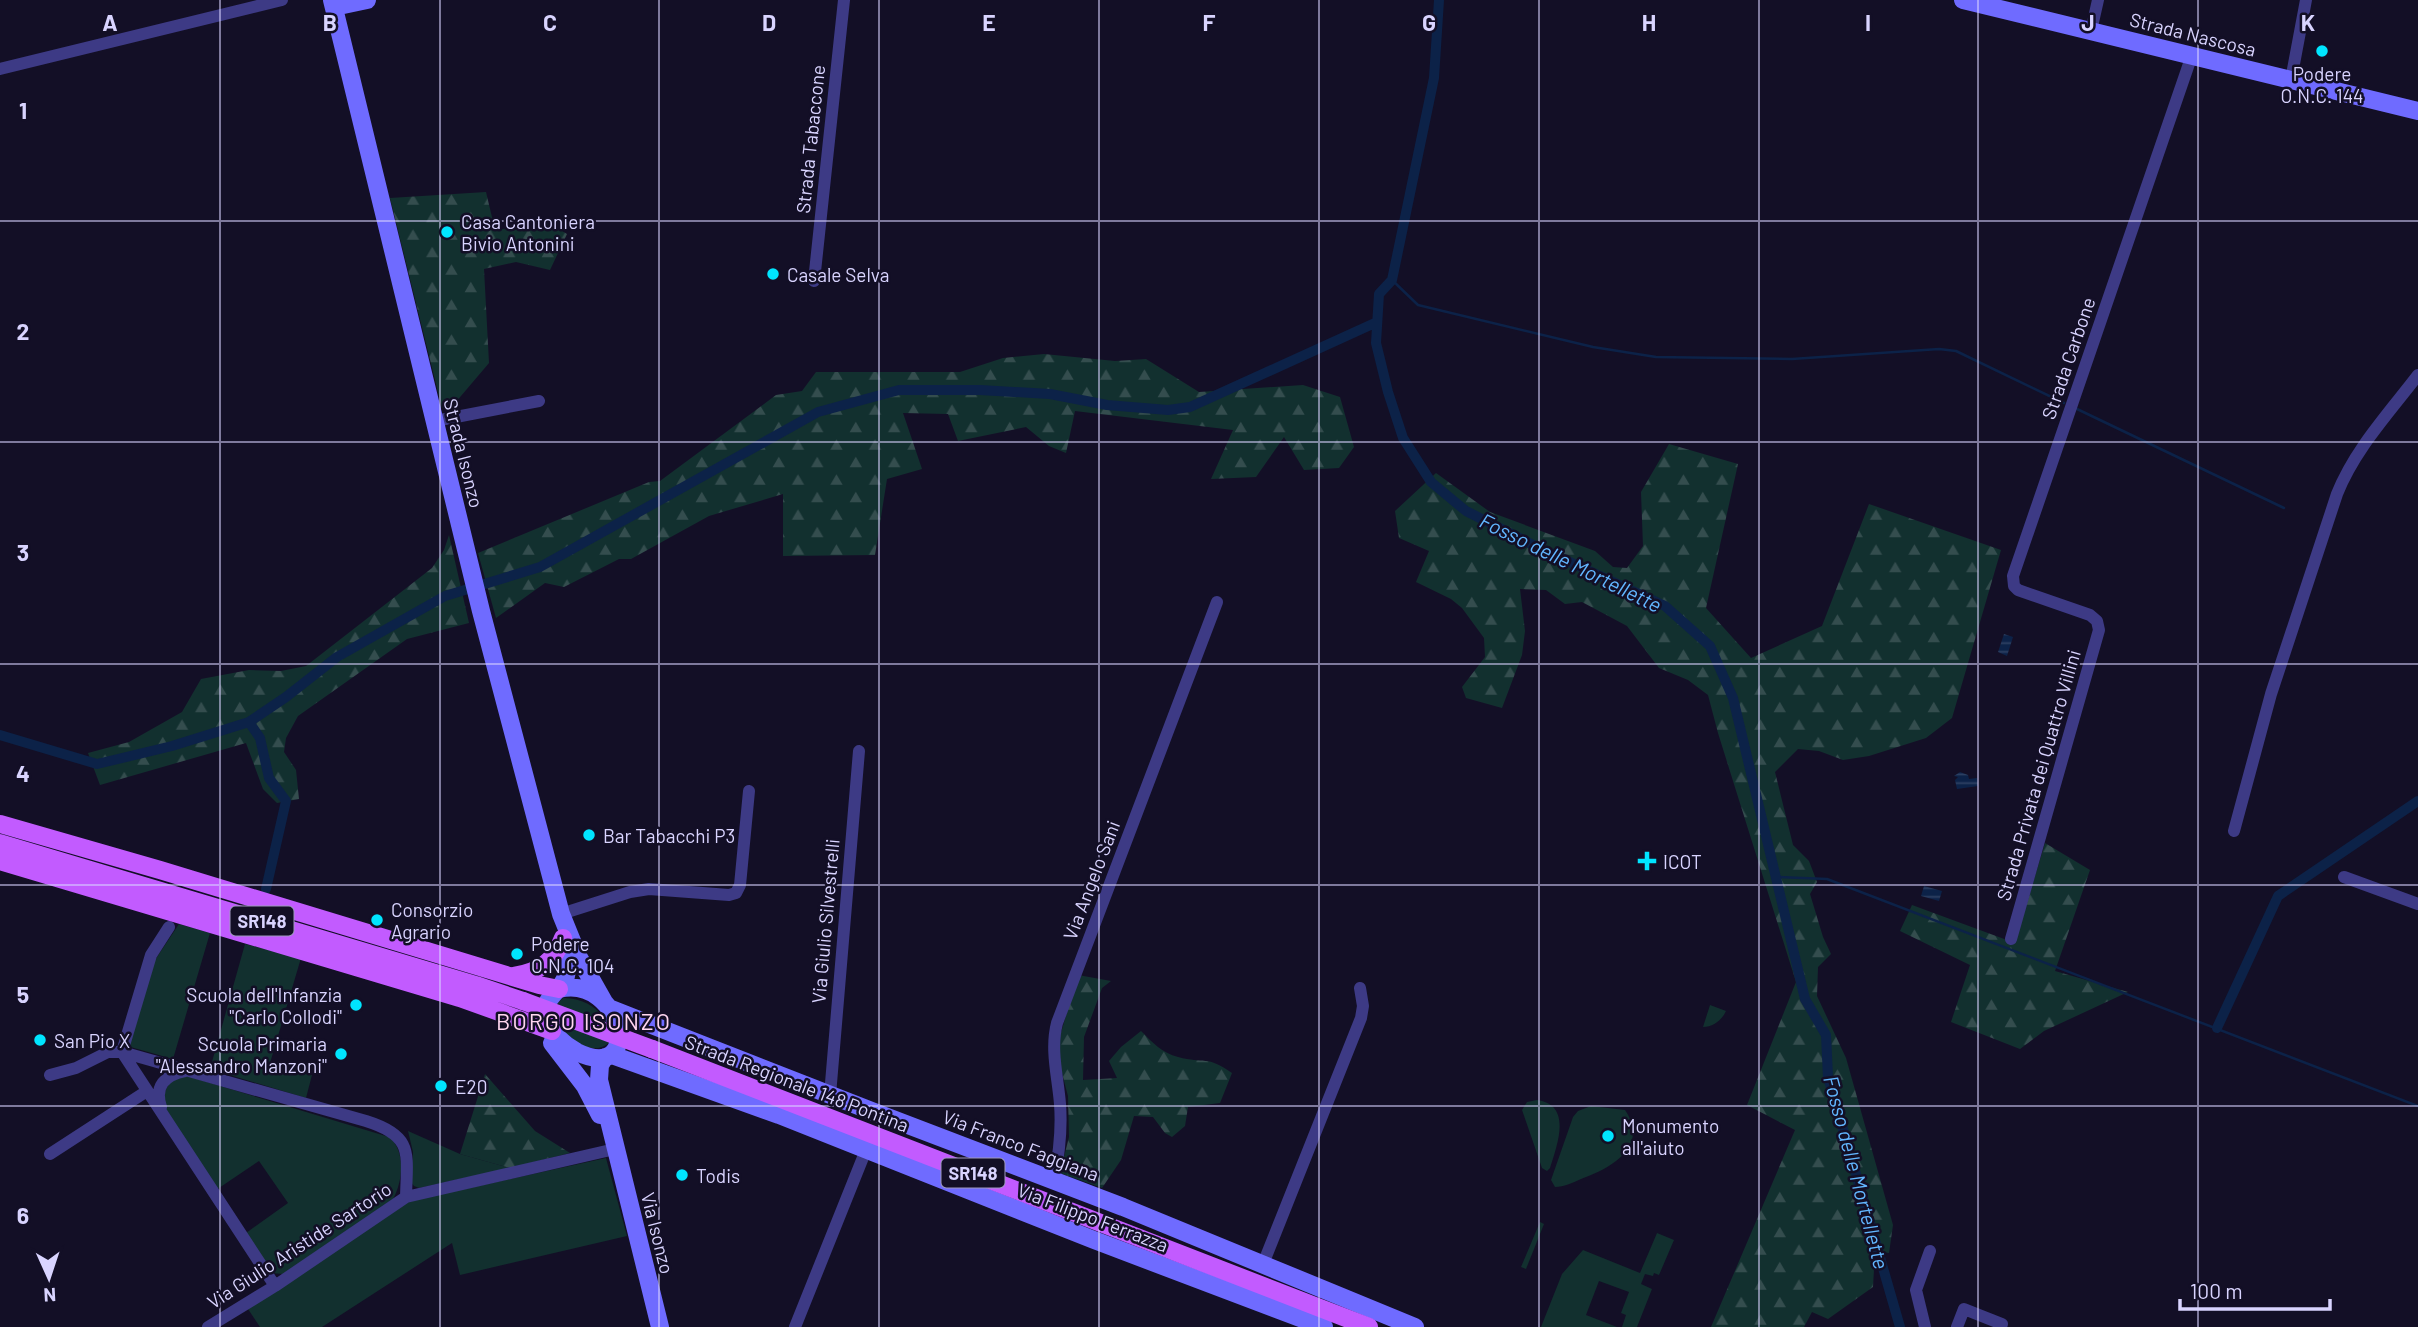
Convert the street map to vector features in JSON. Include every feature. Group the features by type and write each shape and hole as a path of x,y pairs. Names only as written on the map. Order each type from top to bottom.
{"main road":[{"path":"0,824 559,989"},
{"name":"Strada Regionale 148 Pontina","path":"0,843 523,1001 1369,1327"},
{"path":"0,861 174,920 460,998 552,1031"},
{"path":"514,976 532,972 548,963 563,938"}],"street":[{"path":"0,69 282,0"},
{"path":"333,3 367,0"},
{"name":"Strada Tabaccone","path":"814,281 844,0"},
{"name":"Strada Nascosa","path":"1964,0 2418,111"},
{"path":"2091,31 2098,0"},
{"path":"2291,80 2306,0"},
{"name":"Strada Isonzo","path":"333,3 481,611 561,914"},
{"name":"Strada Carbone","path":"2097,621 2091,615 2018,590 2012,579 2192,55"},
{"path":"2234,831 2274,685 2337,494 2348,469 2365,443 2418,375"},
{"path":"435,421 539,401"},
{"name":"Via Angelo Sani","path":"1054,1180 1061,1133 1054,1047 1057,1023 1216,602"},
{"name":"Strada Privata dei Quattro Villini","path":"2011,939 2098,634 2097,621"},
{"name":"Via Giulio Silvestrelli","path":"830,1095 859,751"},
{"path":"561,914 644,889 729,895 736,893 740,885 749,791"},
{"path":"2344,877 2418,904"},
{"path":"561,914 567,969 565,979 548,1001 545,1012 552,1031 578,1052 592,1057 608,1056"},
{"path":"561,914 589,976 616,1020 620,1040 618,1048 608,1056 599,1070 598,1097"},
{"path":"174,920 151,955 122,1052 275,1286"},
{"path":"589,976 622,1006 649,1023"},
{"path":"1263,1264 1361,1018 1363,1006 1360,988"},
{"path":"559,989 582,990 607,1005"},
{"name":"Via Franco Faggiana","path":"607,1005 830,1095 1054,1180 1415,1327"},
{"path":"531,1024 561,1053 598,1097"},
{"path":"50,1075 76,1068 108,1052 122,1052 366,1121 389,1130 400,1139 405,1149 406,1197"},
{"path":"578,1052 598,1097"},
{"name":"Via Filippo Ferrazza","path":"608,1056 639,1064 779,1115 1120,1250 1324,1327"},
{"path":"598,1097 610,1070 621,1064 639,1064"},
{"path":"168,1122 159,1099 159,1086 170,1075 185,1071"},
{"path":"50,1154 147,1091"},
{"name":"Via Isonzo","path":"598,1097 615,1149 660,1327"},
{"name":"Via Giulio Aristide Sartorio","path":"208,1327 275,1286 406,1197 615,1149"},
{"path":"794,1327 866,1150"},
{"path":"1924,1327 1916,1290 1930,1251"},
{"path":"1957,1327 1964,1309 2002,1324"}],"green space":[{"path":"486,192 495,230 549,223 567,234 550,270 516,262 484,269 489,363 455,403 442,408 390,198"},
{"path":"1044,354 1115,361 1146,359 1199,392 1303,385 1340,397 1354,447 1339,468 1304,470 1284,437 1256,477 1211,479 1233,430 1075,411 1066,453 1049,446 1026,427 958,441 948,414 903,413 922,469 887,479 875,555 783,556 783,494 709,516 631,559 619,559 564,587 545,583 496,618 478,553 649,482 660,481 776,395 802,391 816,372 960,372 1003,358"},
{"path":"1669,444 1738,464 1706,608 1751,658 1822,626 1869,504 2001,550 1952,718 1926,738 1869,756 1843,760 1819,751 1798,749 1775,772 1793,845 1809,861 1817,882 1810,894 1831,954 1818,967 1817,996 1846,1058 1893,1225 1889,1253 1875,1251 1873,1287 1828,1319 1812,1312 1804,1327 1711,1327 1795,1130 1747,1105 1796,982 1708,695 1688,680 1659,668 1627,626 1582,602 1565,604 1546,590 1520,589 1525,631 1522,655 1502,708 1466,698 1462,687 1485,657 1484,638 1462,608 1451,599 1416,582 1429,551 1399,538 1395,511 1436,473 1490,512 1595,551 1613,567 1627,568 1643,546 1641,492"},
{"path":"449,535 469,623 407,639 298,716 286,738 284,752 296,770 299,799 277,803 263,789 246,743 100,785 88,753 129,742 182,712 201,679 249,670 281,671 306,666 432,568 444,550"},
{"path":"2045,843 2090,870 2055,971 2128,992 2044,1031 2020,1049 1951,1022 1970,965 1900,931 1912,905 2015,943"},
{"path":"179,924 210,933 173,1059 127,1046 155,960"},
{"path":"245,944 301,958 270,1063 312,1075 306,1098 210,1069"},
{"path":"1078,975 1111,981 1102,988 1084,1037 1083,1080 1117,1078 1109,1061 1141,1031 1167,1053 1211,1062 1232,1073 1220,1103 1188,1107 1185,1126 1172,1137 1165,1133 1153,1117 1134,1116 1121,1160 1102,1188 1060,1173 1069,1137 1068,1096 1058,1058 1060,1036"},
{"path":"563,998 587,1003 602,1014 607,1025 609,1043 602,1047 587,1047 566,1035 557,1023 555,1006"},
{"path":"1710,1005 1726,1011 1717,1022 1703,1027"},
{"path":"485,1074 535,1131 570,1153 510,1168 460,1154"},
{"path":"187,1076 389,1137 398,1150 401,1166 399,1184 393,1199 283,1274 271,1273 246,1233 288,1203 259,1161 216,1190 164,1108 164,1095 168,1086 175,1079"},
{"path":"1537,1100 1548,1103 1559,1118 1558,1138 1547,1171 1542,1168 1522,1110 1527,1102"},
{"path":"1591,1106 1625,1110 1632,1123 1630,1145 1624,1154 1604,1169 1568,1185 1555,1187 1551,1180 1573,1117 1578,1111"},
{"path":"408,1131 460,1154 510,1168 419,1188 411,1182 413,1152"},
{"path":"606,1158 627,1236 460,1275 452,1243 322,1327 260,1327 248,1309 410,1201"},
{"path":"1540,1222 1544,1224 1526,1269 1521,1267"},
{"path":"1657,1233 1674,1240 1659,1275 1645,1274 1641,1284 1652,1289 1637,1327 1622,1327 1626,1315 1621,1313 1629,1292 1599,1281 1586,1315 1617,1327 1541,1327 1562,1274 1583,1250 1640,1273"}],"water":[{"path":"2004,634 2013,637 2007,656 1998,652"},
{"path":"1960,772 1968,775 1969,779 1977,778 1978,786 1957,789 1955,780 1958,777 1954,776"},
{"path":"1924,886 1942,891 1939,901 1921,896"}],"waterway":[{"name":"Fosso delle Mortellette","path":"1439,0 1434,78 1392,280 1379,294 1376,343 1403,438 1431,482 1466,511 1665,606 1710,646 1733,698 1805,999 1826,1035 1828,1077 1900,1327"},
{"path":"1392,280 1418,305 1593,347 1656,357 1792,359 1939,349 1956,351 2064,403"},
{"path":"0,735 97,764 172,746 249,722 337,657 445,596 540,567 818,412 899,390 980,390 1050,394 1107,405 1168,410 1190,407 1377,322"},
{"path":"2077,409 2284,508"},
{"path":"249,722 260,738 269,778 286,801 266,889"},
{"path":"2217,1028 2278,896 2418,801"},
{"path":"1777,877 1827,879 2418,1106"}],"place":[{"name":"Podere O.N.C. 144","path":"2322,51"},
{"name":"Casa Cantoniera Bivio Antonini","path":"447,232"},
{"name":"Casale Selva","path":"773,274"},
{"name":"Bar Tabacchi P3","path":"589,835"},
{"name":"ICOT","path":"1647,861"},
{"name":"Consorzio Agrario","path":"377,920"},
{"name":"Podere O.N.C. 104","path":"517,954"},
{"name":"Scuola dell'Infanzia \"Carlo Collodi\"","path":"356,1005"},
{"name":"San Pio X","path":"40,1040"},
{"name":"Scuola Primaria \"Alessandro Manzoni\"","path":"341,1054"},
{"name":"E20","path":"441,1086"},
{"name":"Monumento all'aiuto","path":"1608,1136"},
{"name":"Todis","path":"682,1175"}],"district":[{"name":"BORGO ISONZO","path":"584,1021"}]}
